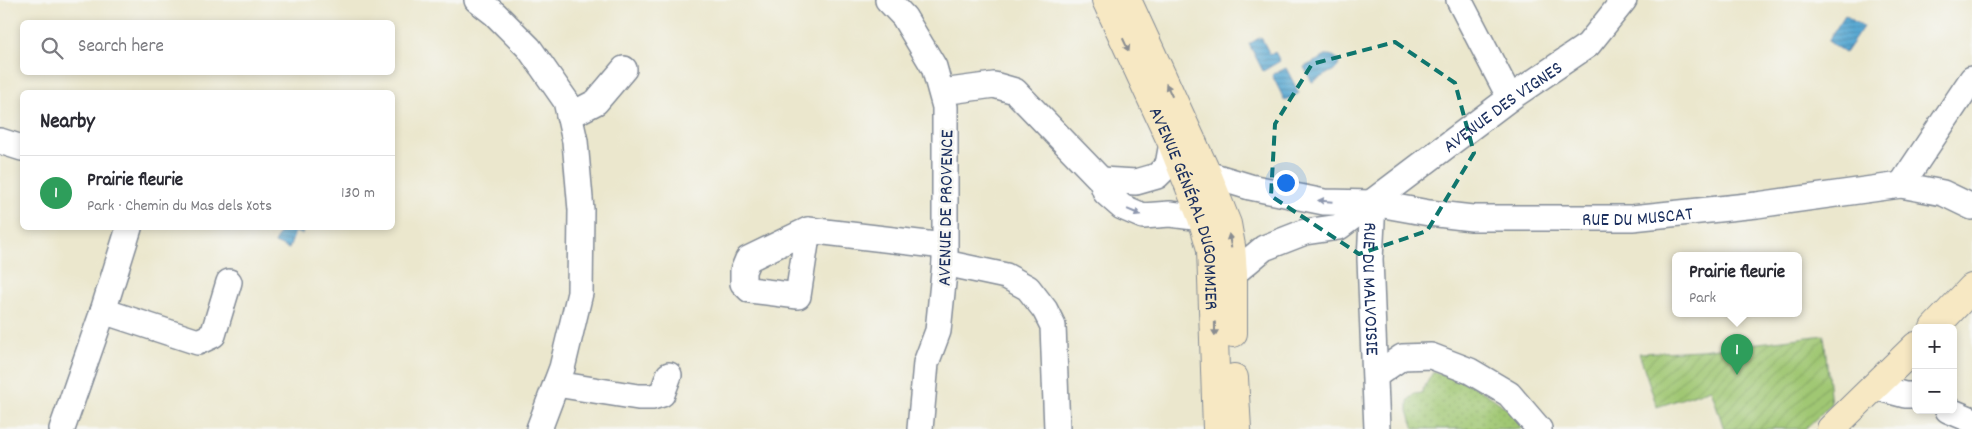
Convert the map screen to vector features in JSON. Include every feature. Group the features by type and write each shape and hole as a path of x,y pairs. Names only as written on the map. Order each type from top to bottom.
{"main road":[{"name":"AVENUE GÉNÉRAL DUGOMMIER","path":"1106,0 1172,143 1202,218 1211,249 1217,429"},
{"name":"AVENUE GÉNÉRAL DUGOMMIER","path":"1127,0 1207,174 1227,224 1233,274 1237,429"},
{"path":"1938,324 1972,288"},
{"path":"1831,429 1912,350"}],"street":[{"path":"477,0 495,14 530,48 566,101 575,141 581,210 580,293 562,368 539,429"},
{"name":"AVENUE DE PROVENCE","path":"888,0 904,17 934,67 945,107 944,255 938,331 926,363 920,429"},
{"path":"1459,0 1510,98"},
{"name":"AVENUE DES VIGNES","path":"1233,274 1264,248 1305,232 1339,228 1510,98 1588,45 1624,0"},
{"path":"569,116 596,102 624,69"},
{"path":"1901,185 1972,79"},
{"path":"942,92 994,85 1016,90 1101,180 1106,193 1122,207 1143,216 1170,214 1202,218"},
{"path":"0,140 20,147"},
{"path":"1101,180 1136,182 1157,176 1168,164 1172,143"},
{"path":"1207,174 1250,187 1324,202 1373,202"},
{"name":"RUE DU MUSCAT","path":"1373,202 1428,213 1472,218 1632,218 1758,205 1901,185 1942,193 1972,207"},
{"name":"RUE DU MALVOISIE","path":"1373,202 1370,258 1377,429"},
{"path":"62,429 104,311 128,230"},
{"path":"808,230 944,255 1006,276 1028,288 1045,310 1053,326 1057,429"},
{"path":"104,311 198,342 213,334 229,282"},
{"name":"RUE DU MALVOISIE","path":"1376,375 1402,357 1431,356 1470,371 1509,394 1539,429"},
{"path":"556,384 638,397 652,397 662,394 669,375"},
{"path":"1884,378 1912,386"},
{"path":"1884,378 1905,395 1912,395"},
{"path":"1957,414 1972,420"}],"highlighted area":[{"path":"1395,42 1455,83 1474,153 1427,231 1359,254 1271,196 1275,124 1312,64"}],"green space":[{"path":"1824,335 1831,404 1805,429 1724,429 1711,389 1657,407 1639,353 1701,350"},
{"path":"1433,372 1471,385 1493,398 1523,424 1521,429 1414,429 1408,411 1408,401 1414,394 1421,393"}],"water":[{"path":"1845,15 1863,27 1845,53 1828,41"},
{"path":"1261,37 1270,55 1275,52 1280,61 1263,71 1249,44"},
{"path":"1328,55 1336,58 1339,64 1336,69 1312,82 1304,67"},
{"path":"1286,68 1299,93 1285,101 1272,75"},
{"path":"280,230 303,230 302,234 295,232 289,249 275,243"}],"place":[{"name":"Prairie fleurie","path":"1737,375"}]}
